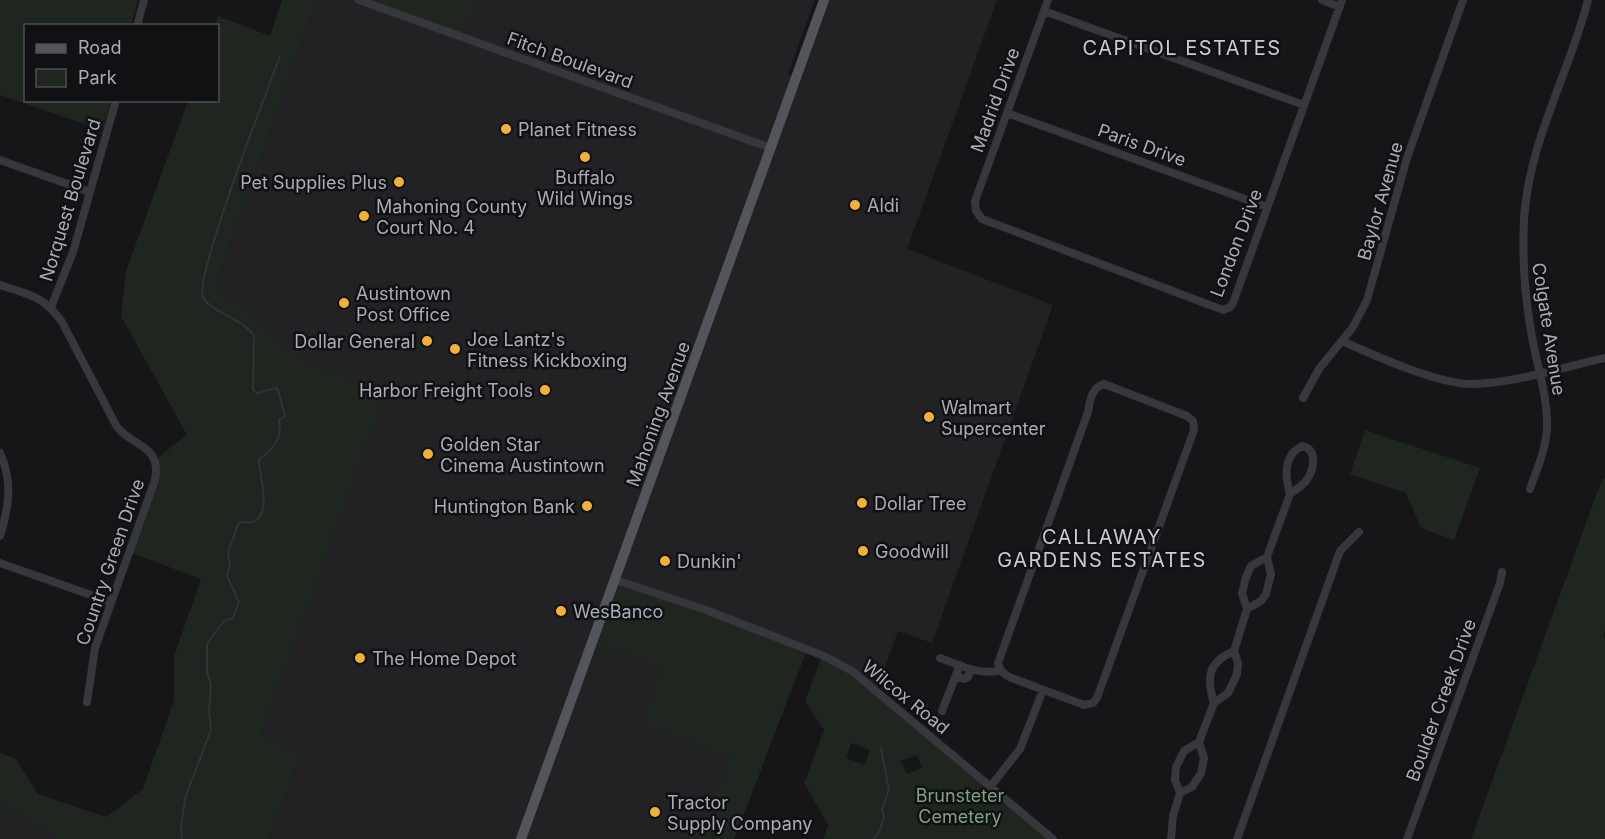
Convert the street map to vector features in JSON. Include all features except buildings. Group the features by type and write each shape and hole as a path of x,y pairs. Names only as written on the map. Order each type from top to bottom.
{"main road":[{"name":"Mahoning Avenue","path":"521,839 824,0"}],"street":[{"path":"138,24 144,0"},
{"name":"Fitch Boulevard","path":"359,0 771,148"},
{"name":"Madrid Drive","path":"976,211 975,201 1048,0"},
{"path":"1322,0 1341,3"},
{"name":"Baylor Avenue","path":"1302,398 1319,369 1353,327 1367,300 1407,158 1463,0"},
{"name":"Colgate Avenue","path":"1530,489 1543,452 1547,429 1546,406 1523,276 1527,195 1538,143 1588,0"},
{"name":"London Drive","path":"976,211 982,219 1223,310 1230,307 1341,3"},
{"path":"1044,11 1304,105"},
{"name":"Norquest Boulevard","path":"51,307 73,252 115,102"},
{"name":"Paris Drive","path":"1007,112 1267,207"},
{"path":"0,160 90,192"},
{"name":"Country Green Drive","path":"0,285 33,296 51,307 62,322 117,427 125,436 147,449 156,465 155,480 92,659 87,702"},
{"path":"1342,341 1430,376 1454,382 1490,383 1605,358"},
{"path":"1109,385 1124,393 1187,416 1192,421 1194,430 1097,698 1084,705 1009,676 1001,669 999,658 1094,391 1099,386 1109,385"},
{"path":"1247,609 1261,601 1266,594 1270,574 1267,557 1290,494 1304,483 1311,469 1313,457 1303,446 1295,450 1286,468 1285,479 1290,494"},
{"path":"0,453 7,472 9,495 0,536"},
{"path":"1237,839 1340,551 1359,532"},
{"path":"1180,793 1192,787 1201,773 1204,758 1199,742 1214,703 1230,690 1237,674 1238,663 1234,651 1247,609 1242,593 1246,577 1251,566 1267,557"},
{"path":"0,563 111,602"},
{"name":"Boulder Creek Drive","path":"1407,839 1500,583 1502,572"},
{"name":"Wilcox Road","path":"616,580 706,610 838,663 864,679 1053,839"},
{"path":"1214,703 1208,685 1212,672 1219,659 1234,651"},
{"path":"940,658 971,669 992,672 1001,669"},
{"path":"942,711 960,665"},
{"path":"956,676 964,679 968,677 971,669"},
{"path":"990,787 1020,749 1043,690"},
{"path":"1171,839 1173,816 1180,793 1175,775 1180,757 1188,748 1199,742"}],"shaded area":[{"path":"317,0 359,0 458,36 479,0 815,0 788,74 796,77 824,0 997,0 907,249 1053,305 932,643 898,631 877,690 852,671 741,624 663,667 762,768 734,839 270,839 302,751 261,736 385,391 303,360 216,285"},
{"path":"0,804 58,838 58,839 0,839"}],"green space":[{"path":"0,0 138,0 131,24 24,24 24,102 111,102 102,130 0,95"},
{"path":"282,0 317,0 216,285 303,360 386,391 261,736 302,751 270,839 58,839 0,804 0,753 16,759 38,794 106,817 143,789 174,700 174,656 201,579 129,552 155,480 155,460 187,435 121,316 126,271 188,102 219,102 219,24 215,24 218,16 270,36"},
{"path":"359,0 479,0 459,36"},
{"path":"1365,430 1480,468 1454,540 1421,528 1406,493 1350,474"},
{"path":"1605,478 1605,631 1603,634 1605,640 1605,839 1471,839 1602,479"},
{"path":"616,580 807,650 734,839 700,839 731,757 642,724 662,667 593,643"},
{"name":"Brunsteter Cemetery","path":"822,656 838,663 1053,839 823,839 828,825 804,783 824,730 805,701","holes":["851,743 870,750 865,765 846,758","917,755 922,768 907,774 901,761"]}],"waterway":[{"path":"182,839 181,827 185,798 211,730 209,710 211,685 207,672 207,644 224,621 233,618 239,602 227,576 230,565 228,554 239,523 252,522 259,518 262,511 264,503 259,459 276,443 280,432 279,420 285,416 276,388 258,393 253,390 254,335 242,324 209,305 203,297 203,282 220,221 280,56"},
{"path":"873,839 879,832 884,817 882,809 889,790 881,748"}],"place":[{"name":"Planet Fitness","path":"506,129"},
{"name":"Buffalo Wild Wings","path":"585,157"},
{"name":"Pet Supplies Plus","path":"399,182"},
{"name":"Aldi","path":"855,205"},
{"name":"Mahoning County Court No. 4","path":"364,216"},
{"name":"Austintown Post Office","path":"344,303"},
{"name":"Dollar General","path":"427,341"},
{"name":"Joe Lantz's Fitness Kickboxing","path":"455,349"},
{"name":"Harbor Freight Tools","path":"545,390"},
{"name":"Walmart Supercenter","path":"929,417"},
{"name":"Golden Star Cinema Austintown","path":"428,454"},
{"name":"Dollar Tree","path":"862,503"},
{"name":"Huntington Bank","path":"587,506"},
{"name":"Goodwill","path":"863,551"},
{"name":"Dunkin'","path":"665,561"},
{"name":"WesBanco","path":"561,611"},
{"name":"The Home Depot","path":"360,658"},
{"name":"Tractor Supply Company","path":"655,812"}],"district":[{"name":"CAPITOL ESTATES","path":"1182,48"},
{"name":"CALLAWAY GARDENS ESTATES","path":"1102,548"}]}
